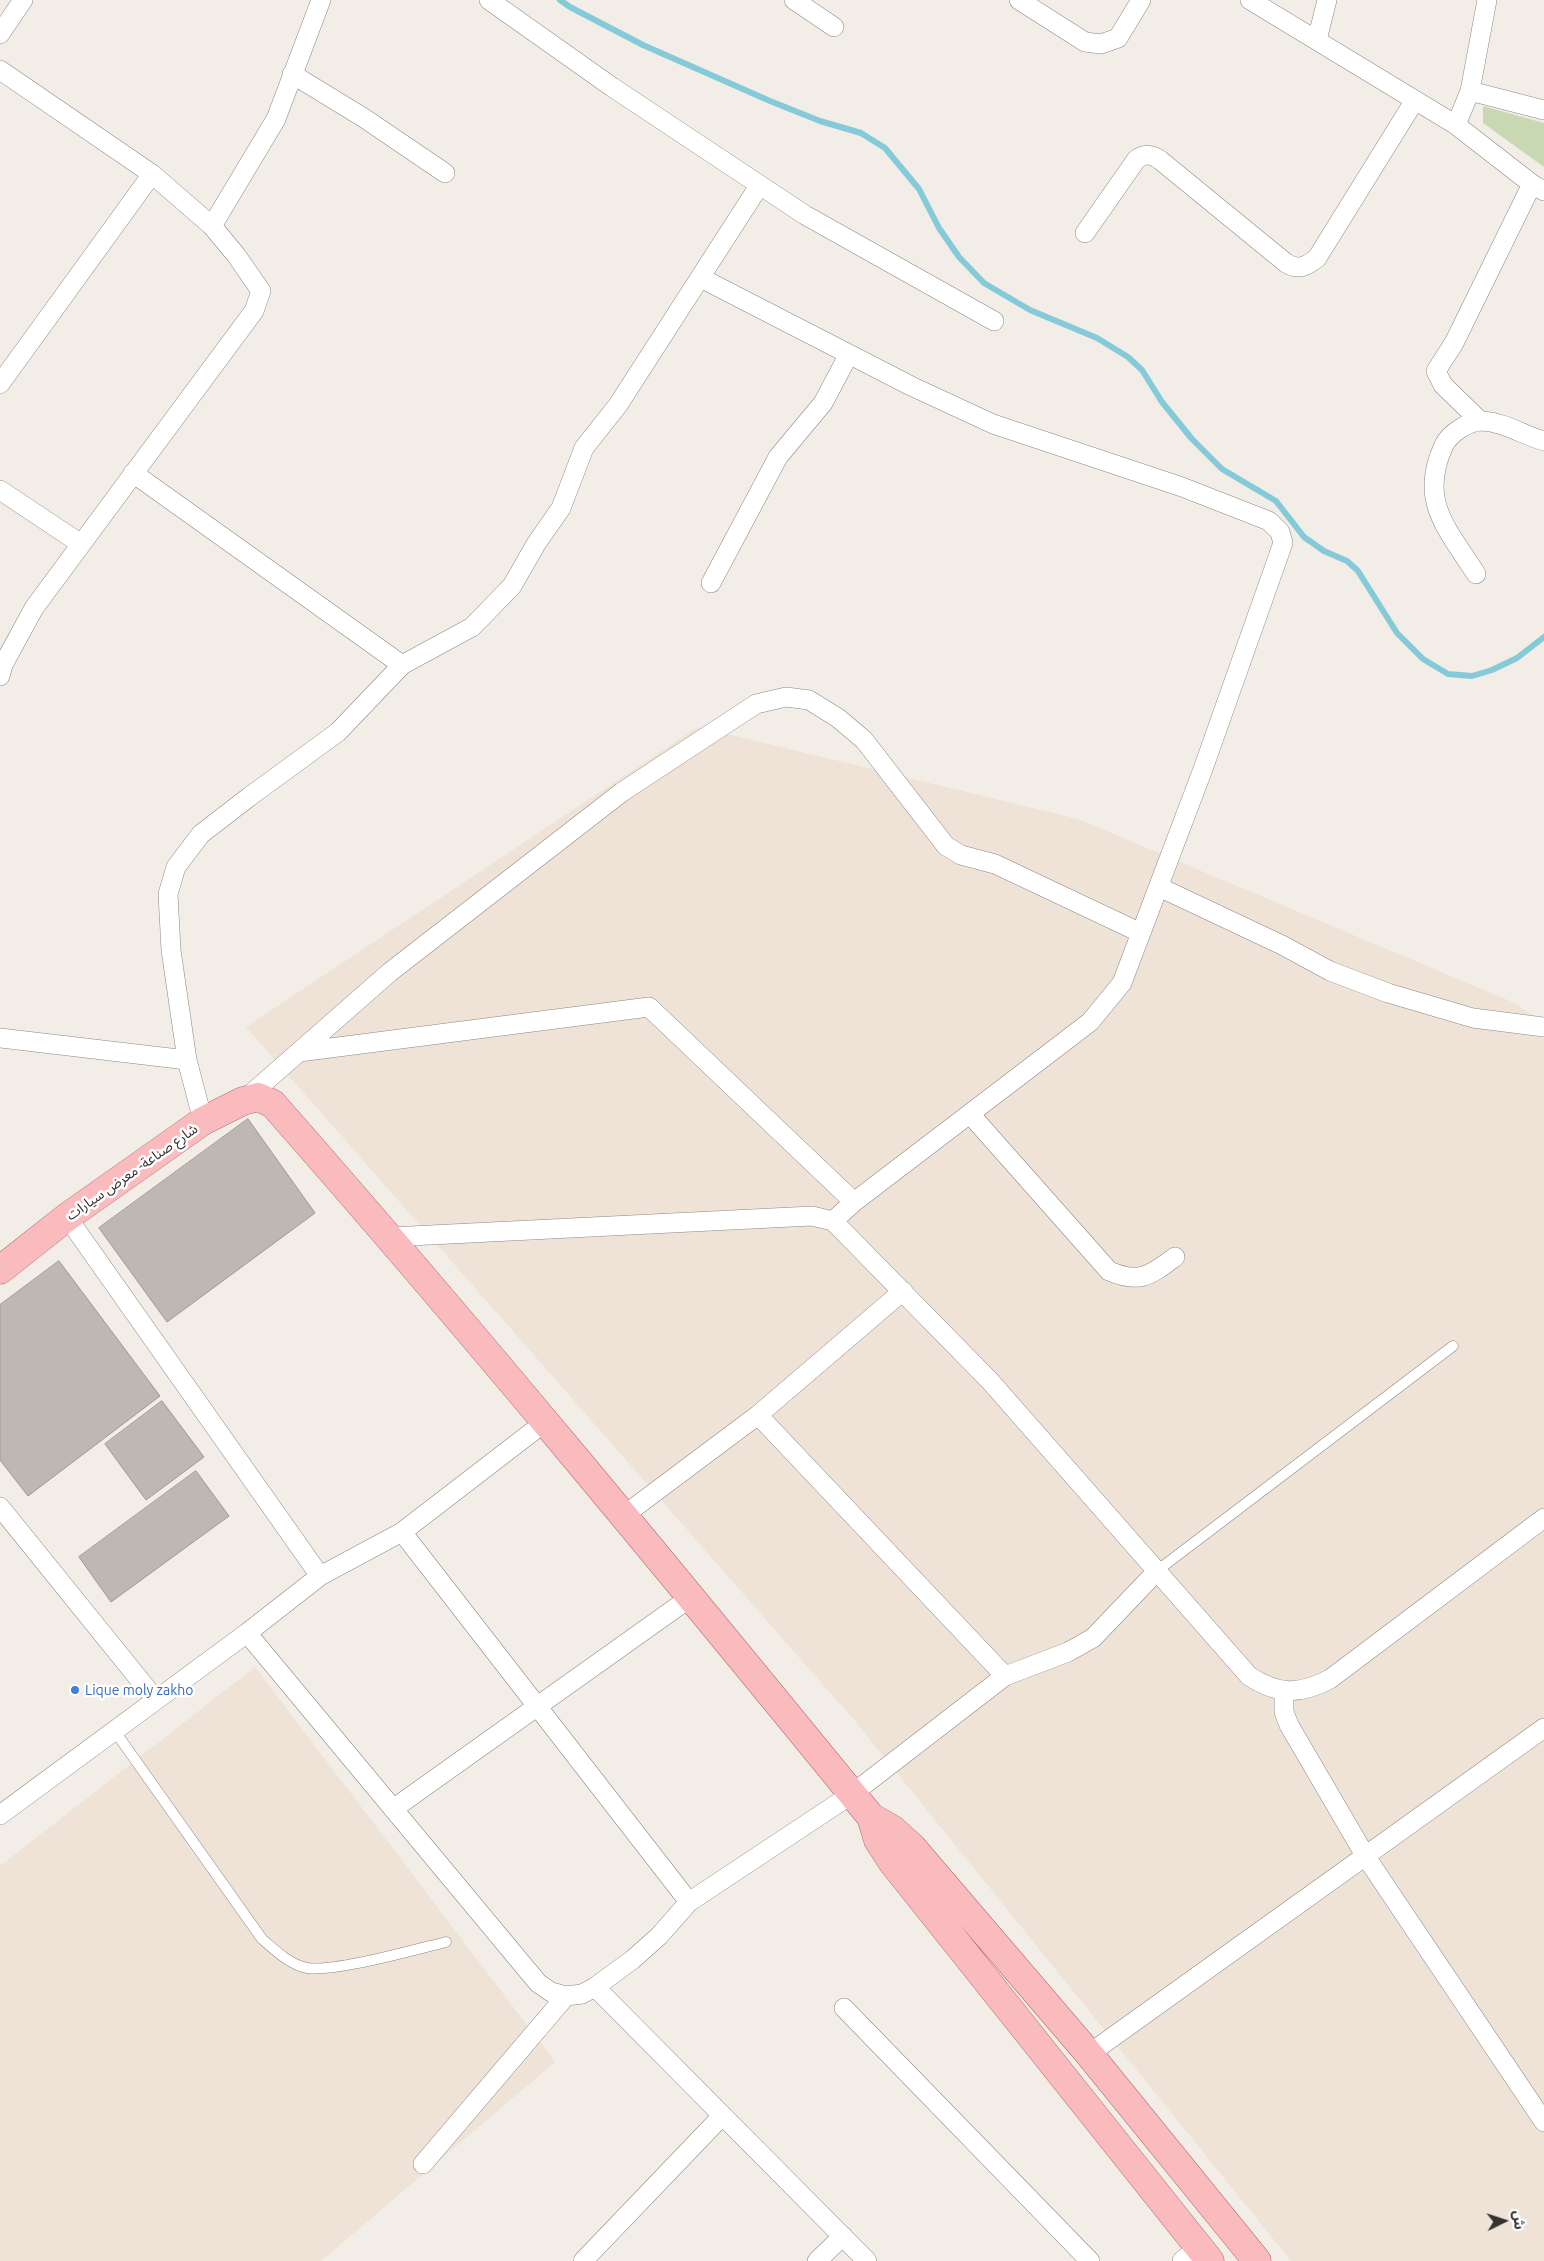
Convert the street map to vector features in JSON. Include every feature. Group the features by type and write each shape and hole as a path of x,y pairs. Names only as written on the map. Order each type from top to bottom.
{"main road":[{"path":"243,1100 258,1097 273,1104 390,1237 691,1597 871,1817 892,1829 907,1842 1089,2054 1257,2261"},
{"name":"شارع صناعة- معرض سيارات","path":"0,1270 67,1217 203,1121 243,1100"},
{"path":"871,1817 884,1852 1196,2256"}],"street":[{"path":"0,34 23,0"},
{"path":"212,226 276,119 321,0"},
{"path":"489,0 612,88 805,215 994,321"},
{"path":"794,0 834,27"},
{"path":"1019,0 1085,42 1101,44 1118,38 1141,0"},
{"path":"1250,0 1456,125 1538,188 1454,343 1436,371 1444,385 1480,421"},
{"path":"1317,40 1327,0"},
{"path":"1456,125 1470,91 1488,0"},
{"path":"0,70 152,174 212,226 261,291 254,311 34,608 3,665 0,676"},
{"path":"292,74 364,118 445,173"},
{"path":"1470,91 1544,110"},
{"path":"1085,232 1136,160 1147,154 1160,160 1286,263 1291,266 1307,266 1317,258 1415,100"},
{"path":"0,384 152,174"},
{"path":"203,1121 187,1060 170,950 168,894 176,867 201,834 338,732 402,665 472,627 512,586 536,544 561,508 584,448 618,405 760,186"},
{"path":"701,278 911,386 993,424 1182,487 1269,521 1280,532 1284,543 1200,777 1122,984 1090,1022 854,1202 833,1221"},
{"path":"711,583 778,456 824,403 850,354"},
{"path":"1476,574 1442,520 1433,496 1436,464 1448,438 1463,427 1480,421 1500,424 1544,441"},
{"path":"133,473 402,665"},
{"path":"0,490 81,544"},
{"path":"243,1100 390,972 622,792 756,704 786,697 809,700 838,718 864,740 946,846 961,854 995,864 1141,933"},
{"path":"1158,887 1282,945 1330,972 1388,993 1473,1018 1544,1027"},
{"path":"300,1052 649,1007 854,1202"},
{"path":"0,1038 187,1060"},
{"path":"970,1114 1109,1271 1126,1278 1142,1278 1156,1271 1175,1257"},
{"path":"390,1237 812,1216 833,1221 990,1381 1158,1570 1249,1676 1261,1684 1284,1691 1300,1691 1314,1687 1330,1678 1544,1518"},
{"path":"67,1217 320,1576"},
{"path":"623,1516 758,1415 903,1291"},
{"path":"758,1415 1005,1676"},
{"path":"0,1816 247,1633 320,1576 402,1532 545,1422"},
{"path":"0,1507 156,1700"},
{"path":"402,1532 689,1902"},
{"path":"247,1633 538,1983 551,1992 566,1996 582,1994 595,1987 632,1960 658,1936 689,1902 852,1794 1005,1676 1068,1652 1093,1638 1158,1570"},
{"path":"393,1809 691,1597"},
{"path":"1284,1691 1284,1712 1289,1725 1366,1857 1544,2122"},
{"path":"1089,2054 1544,1728"},
{"path":"595,1987 867,2261"},
{"path":"423,2164 566,1996"},
{"path":"844,2008 1090,2261"},
{"path":"583,2261 722,2116"},
{"path":"817,2261 843,2236"}],"lane":[{"path":"1158,1570 1453,1346"},
{"path":"114,1730 262,1939 286,1960 304,1968 326,1969 446,1942"}],"shaded area":[{"path":"698,727 1078,819 1510,1001 1544,1022 1544,2261 1291,2261 855,1721 246,1027"},
{"path":"255,1667 555,2062 321,2261 0,2261 0,1866"}],"green space":[{"path":"1483,106 1544,123 1544,167 1483,123"}],"building":[{"path":"248,1119 315,1213 167,1322 99,1228"},
{"path":"59,1261 160,1396 28,1496 0,1460 0,1305"},
{"path":"162,1401 204,1457 146,1500 105,1444"},
{"path":"196,1471 229,1516 111,1602 79,1557"}],"waterway":[{"path":"560,0 643,45 770,101 820,121 861,133 885,148 919,189 939,228 959,257 984,283 1030,310 1097,338 1128,357 1142,370 1162,402 1192,439 1222,469 1276,501 1304,537 1324,551 1347,561 1358,571 1397,633 1423,659 1448,674 1472,676 1492,670 1517,658 1544,637"}],"place":[{"name":"Lique moly zakho","path":"75,1690"}]}
